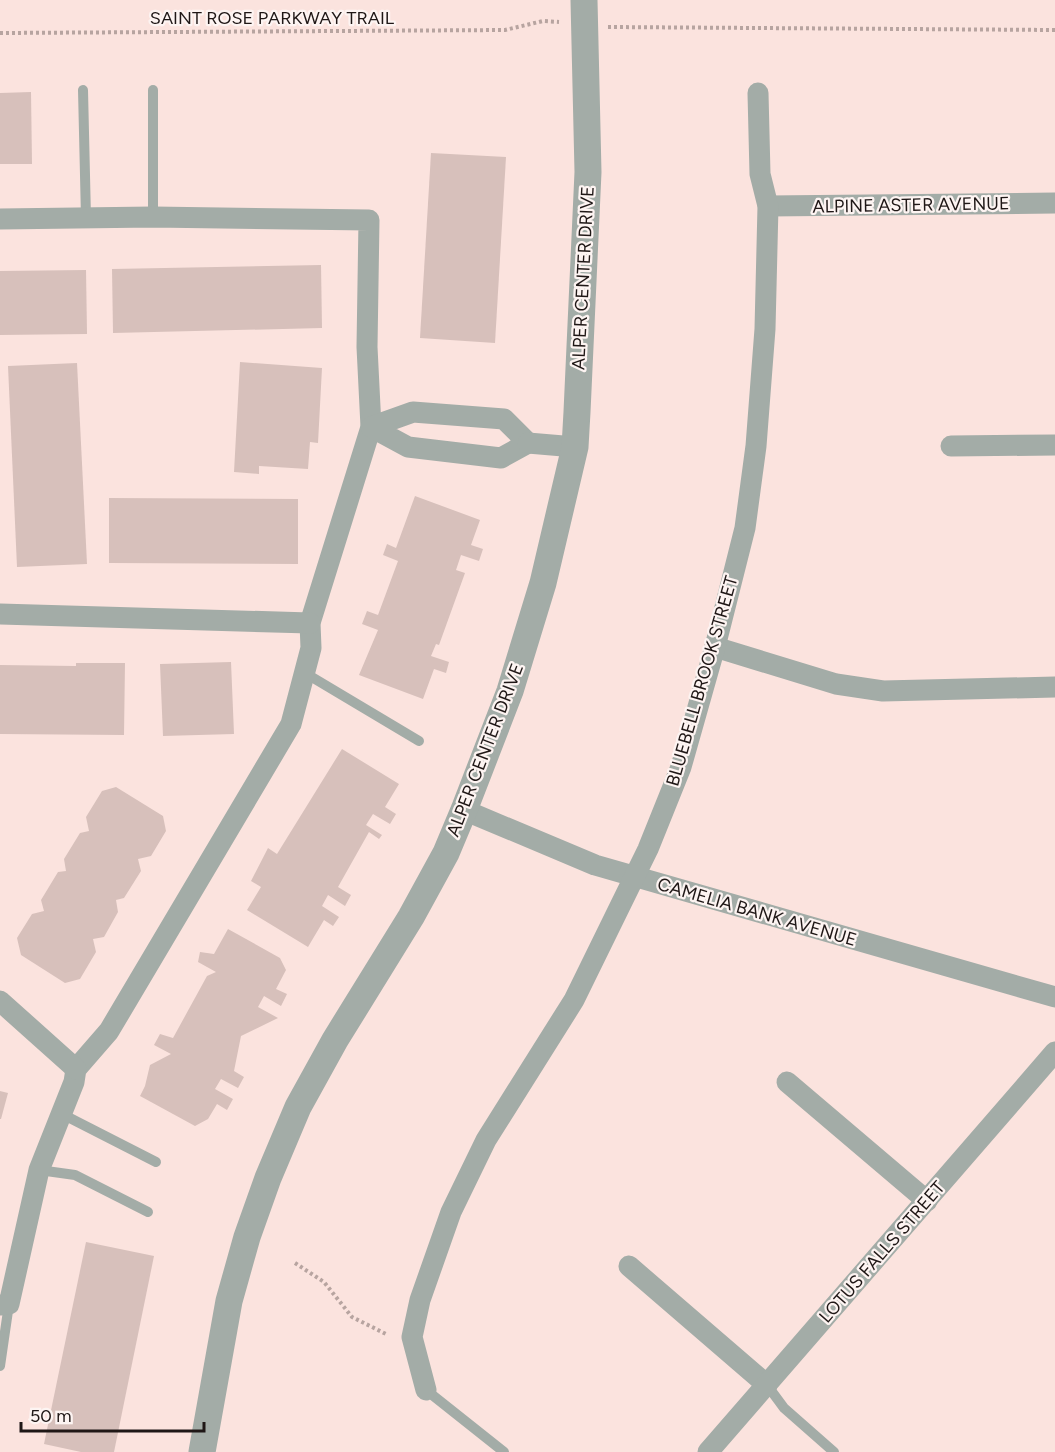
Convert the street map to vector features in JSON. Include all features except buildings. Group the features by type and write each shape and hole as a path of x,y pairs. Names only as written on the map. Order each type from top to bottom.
{"street":[{"name":"ALPER CENTER DRIVE","path":"202,1452 229,1301 247,1237 268,1178 298,1107 335,1040 411,917 446,853 510,691 543,583 575,447 588,172 584,0"},
{"name":"BLUEBELL BROOK STREET","path":"426,1390 412,1337 420,1300 451,1212 486,1140 573,1000 635,877 681,767 715,648 745,528 756,446 765,328 768,206 760,174 758,93"},
{"name":"ALPINE ASTER AVENUE","path":"768,206 1055,203"},
{"path":"0,219 153,217 369,220 367,347 371,427 310,623 311,648 291,724 109,1031 76,1069 74,1082 39,1170 5,1304"},
{"path":"371,427 414,412 504,419 528,443"},
{"path":"371,427 408,447 501,458 528,443 575,447"},
{"path":"951,446 1055,445"},
{"path":"0,614 310,623"},
{"path":"715,648 836,684 883,691 1055,687"},
{"name":"CAMELIA BANK AVENUE","path":"464,810 595,865 1055,997"},
{"path":"0,1001 76,1069"},
{"name":"LOTUS FALLS STREET","path":"708,1452 1055,1052"},
{"path":"787,1082 927,1201"},
{"path":"628,1266 767,1385"}],"lane":[{"path":"83,90 86,218"},
{"path":"153,90 153,217"},
{"path":"304,673 419,741"},
{"path":"60,1113 156,1162"},
{"path":"39,1170 75,1175 148,1212"},
{"path":"0,1366 5,1304"},
{"path":"767,1385 784,1408 834,1452"},
{"path":"426,1390 504,1452"}],"path":[{"name":"SAINT ROSE PARKWAY TRAIL","path":"0,33 505,30 543,21"},
{"path":"618,28 1055,30"},
{"path":"295,1263 316,1274 352,1317 388,1335"}]}
